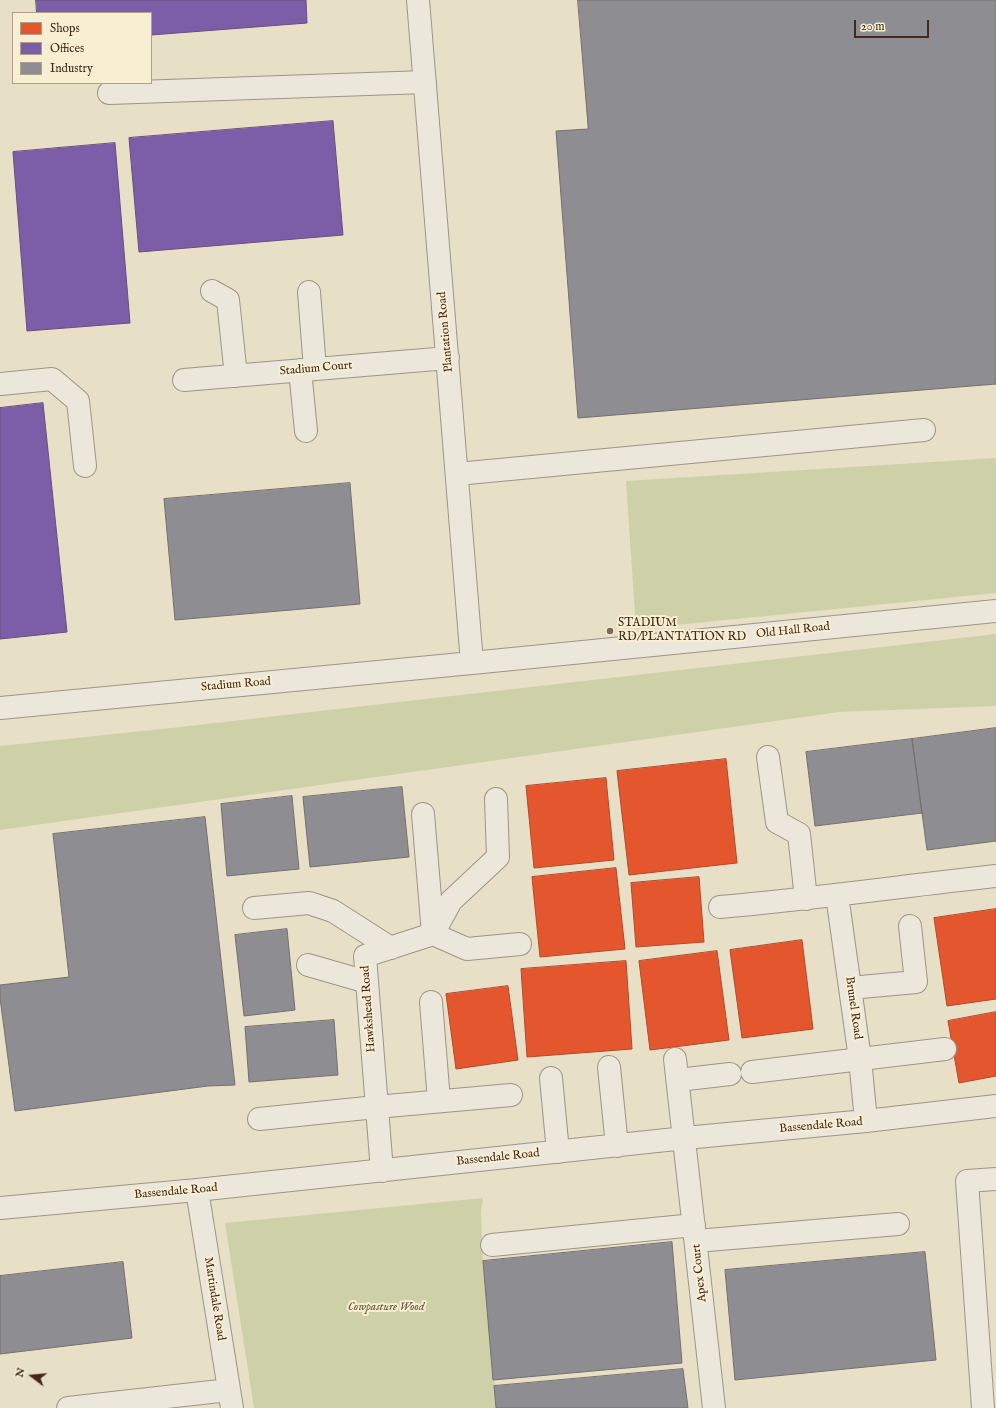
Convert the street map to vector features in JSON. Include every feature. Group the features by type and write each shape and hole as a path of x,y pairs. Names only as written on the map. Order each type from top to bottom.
{"street":[{"name":"Plantation Road","path":"418,0 472,663"},
{"path":"109,93 425,82"},
{"path":"212,291 228,300 236,376"},
{"path":"306,431 309,292"},
{"name":"Stadium Court","path":"184,380 448,358"},
{"path":"0,384 52,379 78,401 85,466"},
{"path":"457,474 924,430"},
{"name":"Old Hall Road","path":"472,663 996,611"},
{"name":"Stadium Road","path":"0,708 472,663"},
{"path":"768,757 777,822 798,834 806,899"},
{"path":"433,934 451,901 498,857 496,799"},
{"path":"423,814 433,934"},
{"path":"720,907 806,899 996,876"},
{"name":"Brunel Road","path":"837,895 860,1059 866,1121"},
{"path":"254,908 309,903 333,910 391,948"},
{"path":"850,988 916,982 910,926"},
{"path":"433,934 467,949 520,944"},
{"name":"Hawkshead Road","path":"382,1170 365,956 433,934"},
{"path":"308,965 367,982"},
{"path":"431,1002 439,1101"},
{"path":"752,1072 945,1049"},
{"path":"609,1067 617,1146"},
{"name":"Apex Court","path":"714,1408 677,1070 730,1074"},
{"path":"551,1078 558,1152"},
{"path":"259,1119 512,1095"},
{"name":"Bassendale Road","path":"0,1208 197,1190 685,1138 866,1121 996,1106"},
{"path":"983,1408 967,1182 996,1179"},
{"name":"Martindale Road","path":"197,1190 230,1399"},
{"path":"492,1245 695,1233 898,1224"},
{"path":"68,1408 230,1399"}],"green space":[{"path":"996,458 996,593 636,629 626,481"},
{"path":"996,634 996,706 839,712 0,830 0,746 171,728"},
{"name":"Cowpasture Wood","path":"483,1198 481,1212 483,1261 497,1408 254,1408 225,1223"}],"building: Shops":[{"path":"726,759 737,863 629,875 617,771"},
{"path":"606,778 614,860 534,868 526,786"},
{"path":"616,868 625,949 540,957 532,877"},
{"path":"699,877 704,942 636,947 631,883"},
{"path":"996,909 996,999 947,1006 934,918"},
{"path":"802,940 813,1029 742,1038 730,950"},
{"path":"717,951 729,1040 650,1050 639,961"},
{"path":"626,961 632,1049 527,1057 521,969"},
{"path":"508,986 518,1060 456,1069 446,994"},
{"path":"996,1012 996,1076 959,1083 948,1021"}],"building: Offices":[{"path":"36,0 306,0 307,23 152,35 152,12 37,12"},
{"path":"333,121 343,235 139,252 129,138"},
{"path":"115,143 130,323 27,331 13,152"},
{"path":"43,403 67,632 0,639 0,408"}],"building: Industry":[{"path":"578,0 996,0 996,384 578,418 556,131 588,129"},
{"path":"350,483 360,604 175,620 164,499"},
{"path":"996,728 996,841 927,850 912,739"},
{"path":"912,739 922,813 815,826 806,752"},
{"path":"402,787 409,857 310,867 303,797"},
{"path":"292,796 299,869 227,876 221,804"},
{"path":"205,817 235,1085 208,1086 15,1111 0,998 0,985 69,977 53,834"},
{"path":"287,929 295,1010 244,1016 235,935"},
{"path":"334,1020 338,1075 249,1082 245,1027"},
{"path":"672,1242 682,1363 493,1380 483,1261"},
{"path":"925,1252 936,1360 735,1380 725,1270"},
{"path":"123,1262 132,1338 0,1354 0,1276"},
{"path":"683,1369 688,1408 496,1408 494,1386"}],"place":[{"name":"STADIUM RD/PLANTATION RD","path":"610,631"}]}
